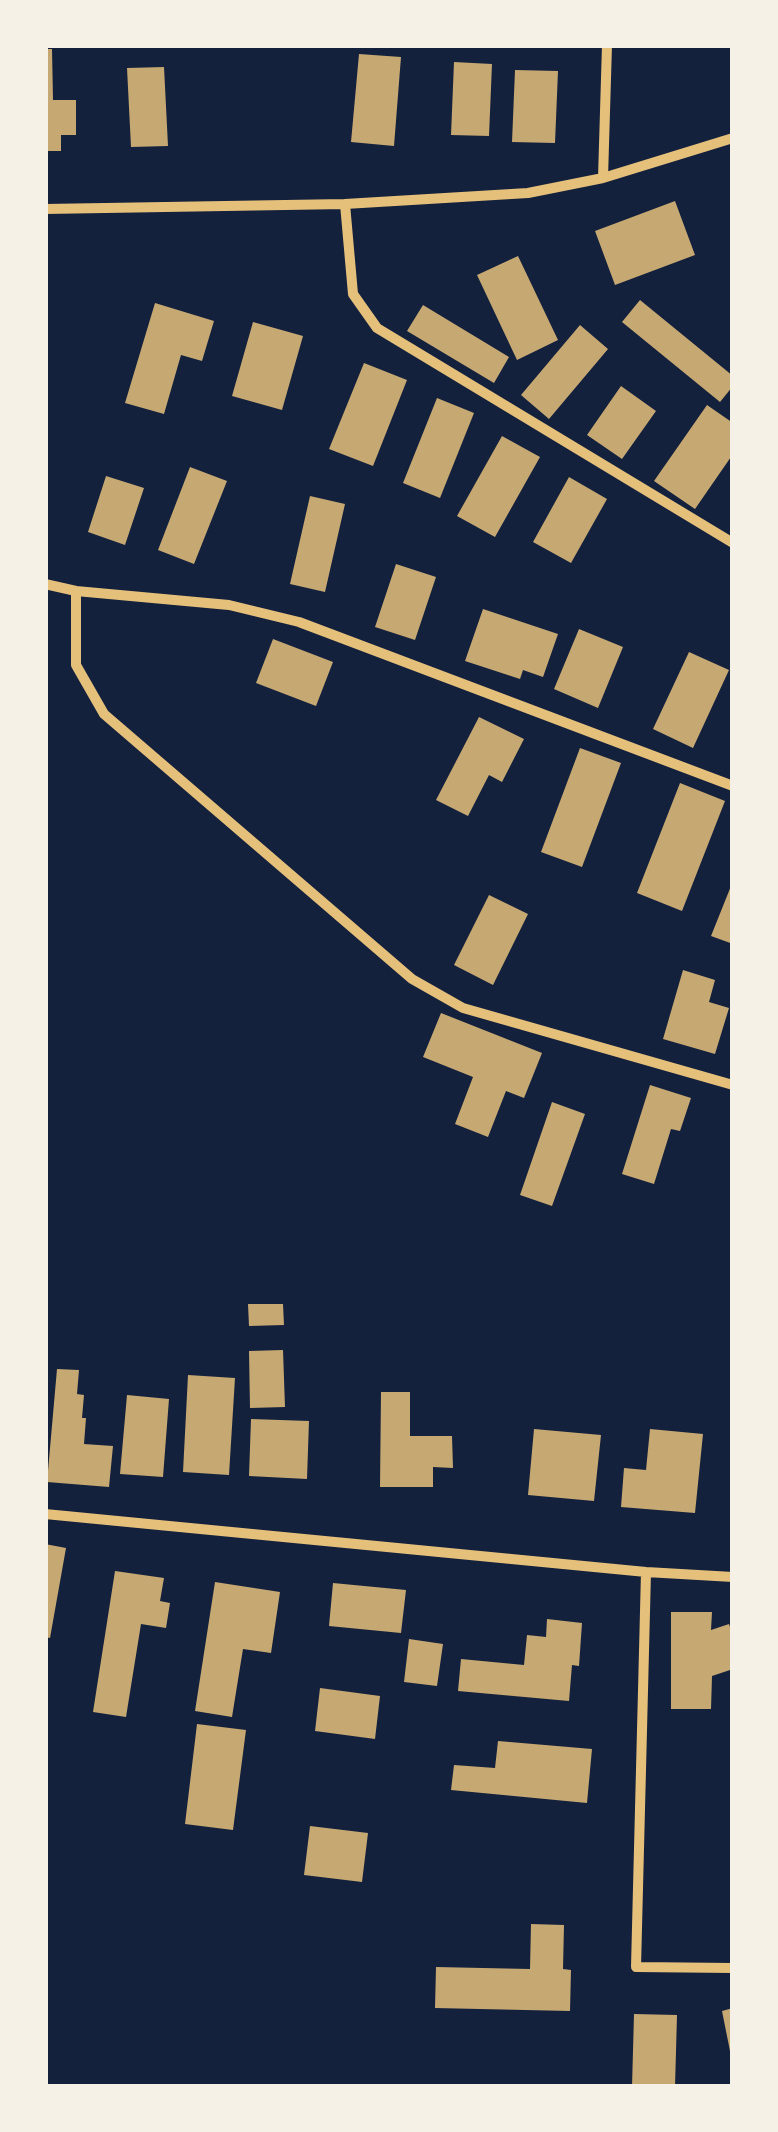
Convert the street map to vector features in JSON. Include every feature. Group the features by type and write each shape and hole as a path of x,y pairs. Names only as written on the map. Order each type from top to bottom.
{"street":[{"path":"604,178 607,45"},
{"path":"45,209 345,204 528,193 604,178 733,138"},
{"path":"345,204 353,294 377,328 733,543"},
{"path":"45,584 76,591 229,605 299,622 733,786"},
{"path":"76,591 76,665 104,714 412,979 464,1008 733,1086"},
{"path":"45,1514 733,1577"},
{"path":"646,1572 636,1967 733,1968"}],"building":[{"path":"45,49 52,49 53,100 76,100 76,135 61,135 61,151 45,151"},
{"path":"359,54 401,57 394,146 351,142"},
{"path":"454,62 492,64 489,136 451,135"},
{"path":"164,67 168,146 131,147 127,68"},
{"path":"515,70 558,71 555,143 512,142"},
{"path":"675,201 695,255 615,285 595,231"},
{"path":"518,256 558,340 517,360 477,275"},
{"path":"640,300 733,376 733,386 720,402 622,322"},
{"path":"155,303 214,321 202,361 181,355 164,414 125,403"},
{"path":"423,305 509,357 494,383 407,331"},
{"path":"253,322 303,336 282,410 232,396"},
{"path":"580,325 608,349 549,419 521,395"},
{"path":"364,363 407,380 373,466 329,449"},
{"path":"621,386 656,411 622,459 587,435"},
{"path":"437,398 474,413 440,498 403,483"},
{"path":"707,405 733,423 733,454 695,509 654,481"},
{"path":"502,436 540,457 495,537 457,516"},
{"path":"190,467 227,481 194,564 158,550"},
{"path":"106,476 144,488 125,545 88,532"},
{"path":"569,477 607,499 571,563 533,542"},
{"path":"310,496 345,504 325,592 290,584"},
{"path":"396,564 436,577 415,640 375,627"},
{"path":"483,609 558,634 543,677 523,670 520,679 465,661"},
{"path":"579,629 623,647 598,708 554,689"},
{"path":"273,639 333,662 316,706 256,683"},
{"path":"689,652 729,670 693,748 653,729"},
{"path":"479,717 524,739 502,782 489,775 468,816 436,800"},
{"path":"580,748 621,763 582,867 541,852"},
{"path":"680,783 725,801 682,911 637,893"},
{"path":"733,881 733,944 711,936"},
{"path":"489,895 528,914 493,985 454,965"},
{"path":"683,970 715,980 709,1002 729,1008 715,1054 663,1039"},
{"path":"441,1013 542,1053 524,1098 506,1091 488,1137 455,1124 473,1077 423,1057"},
{"path":"650,1085 691,1098 680,1131 671,1129 654,1184 622,1174"},
{"path":"552,1102 585,1114 552,1206 520,1195"},
{"path":"248,1304 283,1304 284,1325 249,1326"},
{"path":"283,1350 285,1407 250,1408 249,1351"},
{"path":"57,1369 79,1370 77,1394 84,1395 82,1418 86,1418 84,1444 113,1446 109,1487 47,1482"},
{"path":"188,1375 235,1378 229,1475 183,1472"},
{"path":"381,1392 410,1392 410,1436 452,1436 453,1468 433,1467 433,1487 380,1487"},
{"path":"127,1395 169,1399 163,1477 120,1474"},
{"path":"251,1419 309,1421 307,1479 249,1476"},
{"path":"534,1429 601,1435 594,1501 528,1495"},
{"path":"650,1429 703,1434 695,1513 621,1507 624,1468 646,1470"},
{"path":"45,1544 66,1548 50,1638 45,1637"},
{"path":"115,1571 164,1578 160,1601 170,1603 166,1628 141,1624 126,1717 93,1712"},
{"path":"215,1582 280,1592 271,1653 243,1649 232,1717 195,1711"},
{"path":"333,1583 406,1590 401,1633 329,1626"},
{"path":"671,1612 712,1612 711,1630 729,1624 733,1669 712,1676 711,1709 671,1709"},
{"path":"547,1619 582,1623 579,1666 572,1665 569,1701 458,1691 461,1659 524,1665 527,1635 546,1637"},
{"path":"409,1639 443,1644 437,1686 404,1682"},
{"path":"320,1688 380,1696 375,1739 315,1731"},
{"path":"197,1724 246,1730 233,1830 185,1824"},
{"path":"498,1741 592,1749 587,1803 451,1790 454,1765 495,1768"},
{"path":"310,1826 368,1833 362,1882 304,1875"},
{"path":"531,1924 564,1925 563,1969 571,1970 570,2011 435,2008 436,1967 530,1969"},
{"path":"733,2008 733,2056 731,2056 722,2011"},
{"path":"634,2014 677,2015 675,2087 632,2087"}]}
